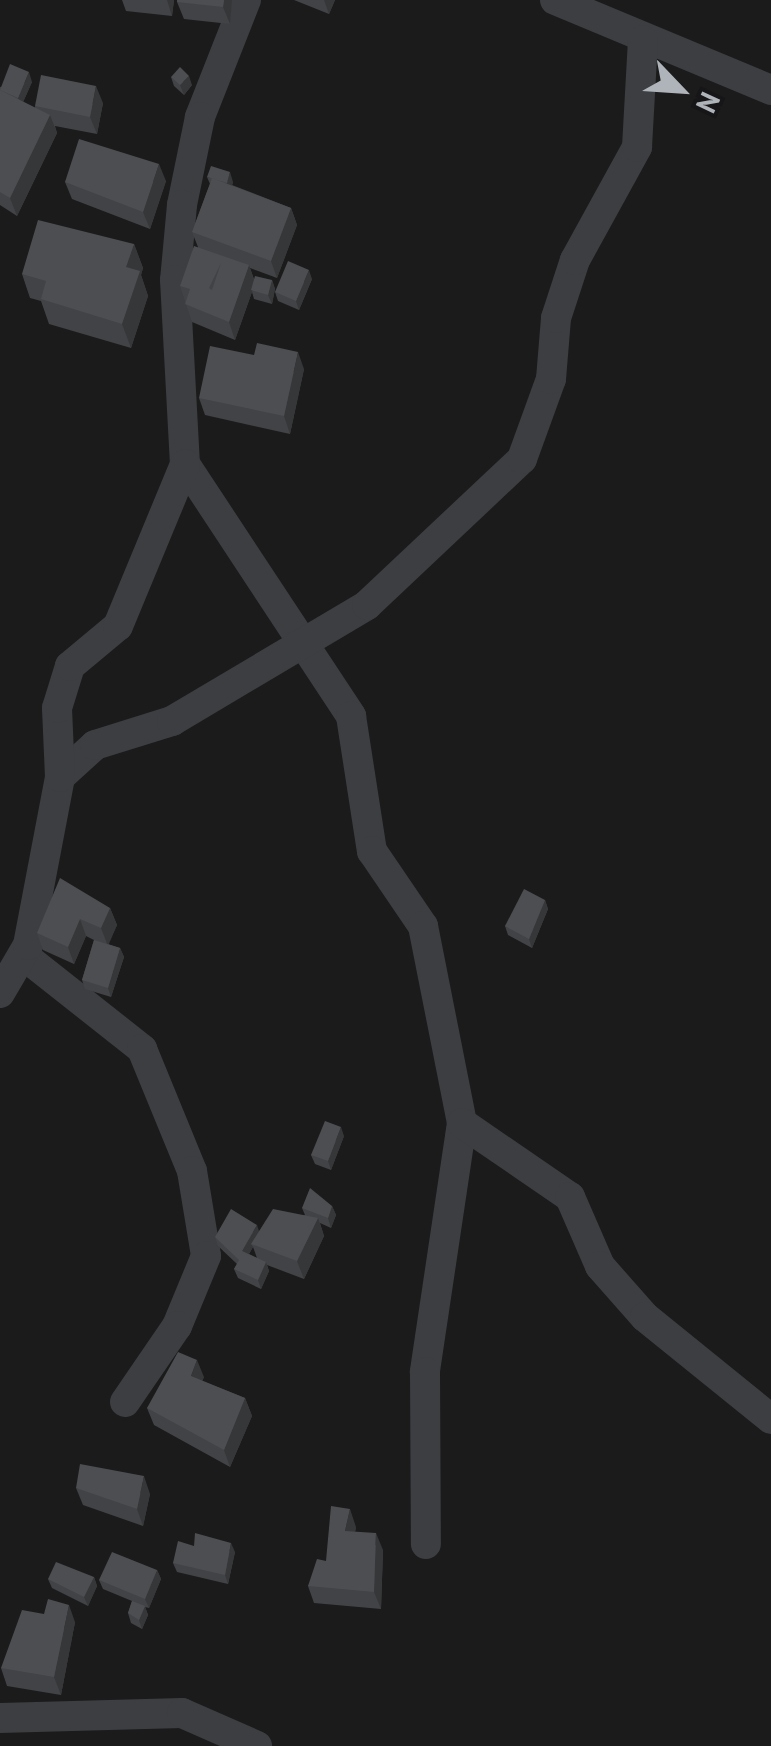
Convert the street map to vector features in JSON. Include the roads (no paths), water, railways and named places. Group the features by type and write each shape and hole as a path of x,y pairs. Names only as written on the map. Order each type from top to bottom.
{"street":[{"path":"0,993 24,954 60,777 57,708 70,666 118,626 185,464 175,280 182,204 200,117 246,0"},
{"path":"555,0 643,40 771,90"},
{"path":"60,777 95,746 172,721 367,605 522,459 551,379 556,318 575,260 637,147 643,40"},
{"path":"185,464 351,716 372,851 423,926 462,1122 425,1372 426,1544"},
{"path":"24,954 142,1048 192,1171 206,1256 177,1326 125,1402"},
{"path":"462,1122 570,1197 600,1266 645,1317 771,1419"},
{"path":"0,1718 182,1712 257,1746"}]}
